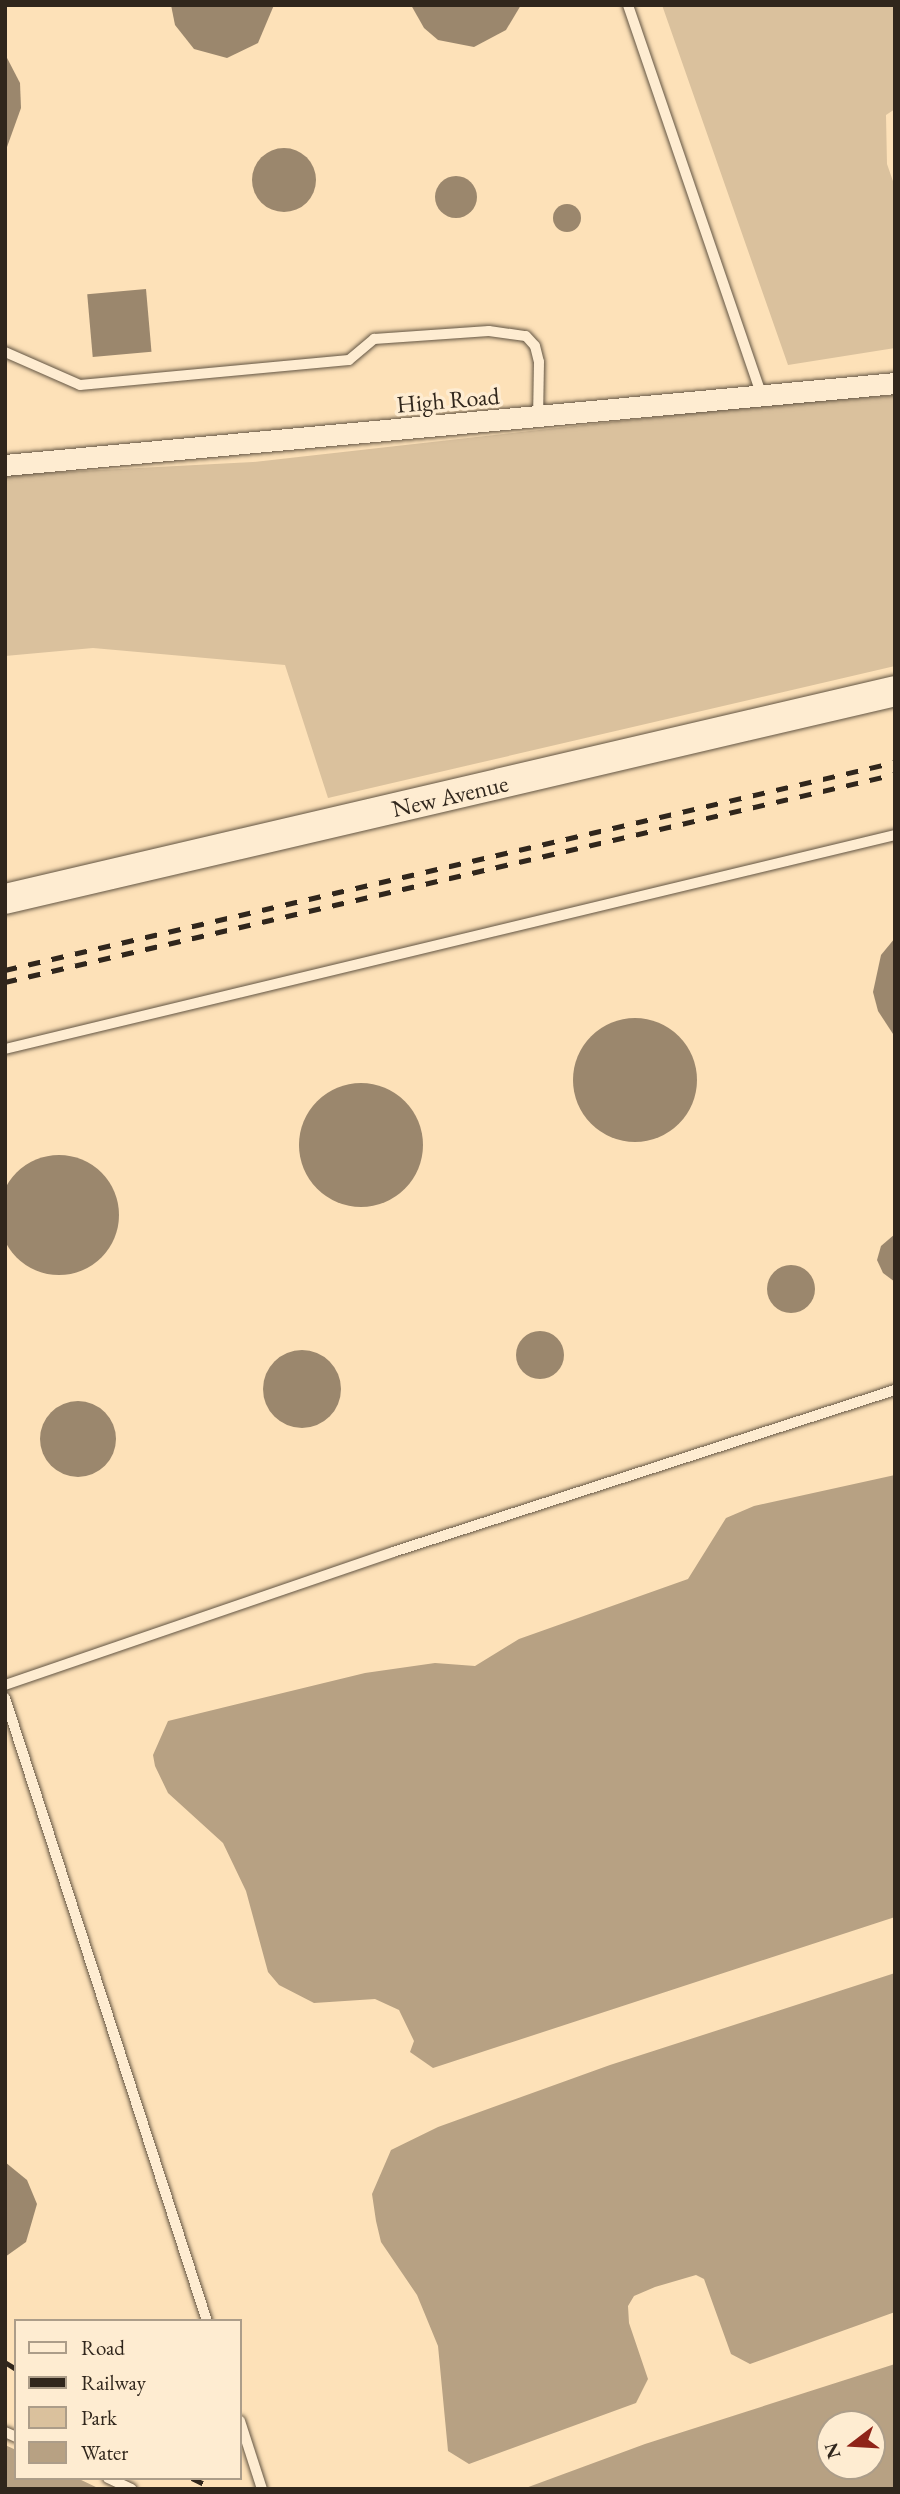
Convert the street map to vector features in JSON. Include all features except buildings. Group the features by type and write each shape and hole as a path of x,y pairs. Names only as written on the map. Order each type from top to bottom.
{"main road":[{"name":"New Avenue","path":"5,899 895,691"}],"street":[{"name":"High Road","path":"5,465 763,398 895,383"}],"lane":[{"path":"628,5 763,398"},
{"path":"5,352 80,386 349,360 374,339 489,331 526,336 535,346 540,362 538,418"},
{"path":"5,1049 895,835"},
{"path":"5,1685 393,1552 895,1390"},
{"path":"5,1698 206,2319"},
{"path":"242,2427 262,2489"},
{"path":"112,2480 132,2489"}],"green space":[{"path":"662,5 895,5 895,109 886,115 887,164 895,187 895,348 788,365"},
{"path":"895,395 895,666 328,798 285,665 93,648 5,656 5,475 253,462 771,404"}],"water":[{"path":"895,1475 895,1917 433,2068 410,2052 414,2041 399,2010 375,1999 314,2003 279,1985 268,1972 246,1891 223,1843 168,1793 155,1766 153,1755 168,1721 365,1673 435,1663 475,1666 519,1639 688,1579 726,1518 754,1506"},
{"path":"895,1973 895,2312 750,2364 731,2354 704,2279 696,2275 655,2287 634,2296 628,2306 629,2323 648,2379 636,2403 469,2464 448,2451 438,2346 417,2295 381,2242 376,2221 372,2194 391,2150 438,2127 610,2065"},
{"path":"895,2364 895,2489 523,2489 645,2444"},
{"path":"5,2445 14,2449 14,2480 81,2480 100,2489 5,2489"}],"railway":[{"path":"5,970 895,762"},
{"path":"5,982 895,774"},
{"path":"5,2362 14,2368"},
{"path":"196,2480 215,2489"}]}
